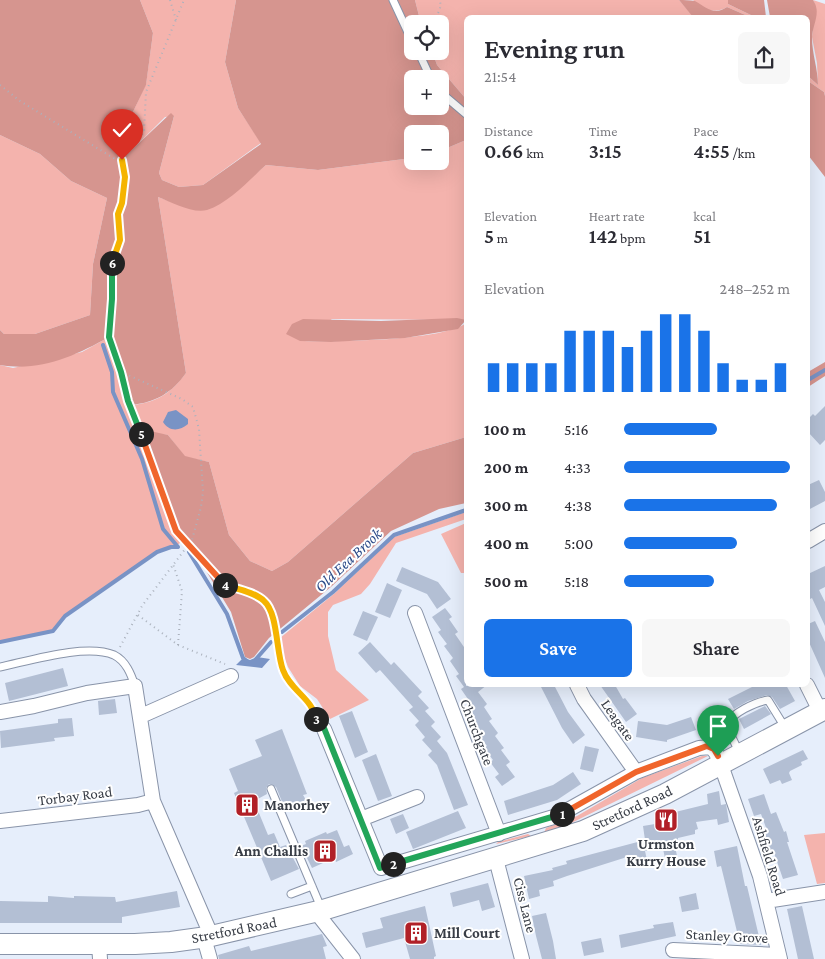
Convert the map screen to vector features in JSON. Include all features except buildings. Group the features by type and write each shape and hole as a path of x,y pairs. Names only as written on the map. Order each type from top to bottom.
{"main road":[{"name":"Stretford Road","path":"0,944 99,952 135,944 207,937 320,911 541,845 620,815 721,765 822,710"}],"street":[{"path":"810,539 825,531"},
{"name":"Churchgate","path":"415,614 498,834"},
{"path":"141,716 230,671"},
{"path":"0,712 86,693 135,686 153,801 208,928 206,945 210,959"},
{"name":"Leagate","path":"578,687 584,699 636,772"},
{"path":"808,687 822,710"},
{"path":"324,728 360,819 417,797"},
{"name":"Stretford Road","path":"360,819 380,868 534,823 575,807 611,784 636,772 703,747 714,749 721,765"},
{"name":"Ashfield Road","path":"721,765 750,847 780,957"},
{"name":"Torbay Road","path":"0,821 138,805 153,801"},
{"path":"534,823 541,845"},
{"path":"455,846 462,869"},
{"name":"Ciss Lane","path":"496,859 522,959"},
{"path":"766,901 825,892"},
{"path":"320,911 353,959"},
{"name":"Stanley Grove","path":"673,950 780,957"}],"lane":[{"path":"393,0 404,24"},
{"path":"449,100 464,112"},
{"path":"0,667 95,651 115,656 130,671 135,686"},
{"path":"740,754 726,725 734,716 761,701 768,700 772,704 786,729"},
{"path":"271,789 312,886 320,911"},
{"path":"291,894 312,886"}],"path":[{"path":"170,0 176,20"},
{"path":"120,162 144,132 146,92 184,0"},
{"path":"438,15 441,7 440,0"},
{"path":"0,85 20,101 120,162 125,177 122,203 118,214 120,240 111,271 112,299 109,337 121,372 128,401 144,440 160,490 176,531 225,584 264,601 272,613 279,658 287,681 314,709 317,724 324,728"},
{"path":"115,656 138,615 189,544 196,526 203,492 200,432 195,411 187,401 121,372"},
{"path":"173,564 182,591 178,645"},
{"path":"138,615 178,645 230,671"}],"shaded area":[{"path":"0,0 140,0 153,33 146,85 130,118 122,159 171,113 174,116 159,173 162,180 179,187 203,185 261,144 238,108 225,62 236,0 415,0 419,15 404,15 404,60 435,60 441,70 404,70 404,115 449,115 449,79 464,97 464,141 449,147 449,125 404,125 404,159 318,170 266,165 231,197 215,207 201,211 189,209 158,197 186,373 169,391 149,402 132,405 127,375 109,337 57,361 15,367 0,365 0,330 4,334 35,334 90,315 93,264 107,198 71,181 40,154 0,135"},
{"path":"140,0 236,0 225,62 238,108 261,143 203,185 179,187 162,180 159,173 174,116 165,117 122,160 130,118 146,84 153,33"},
{"path":"415,0 679,0 692,15 464,15 464,97 449,79 449,70 441,70 435,60 449,60 449,15 419,15"},
{"path":"679,0 695,1 714,11 727,7 745,15 691,15"},
{"path":"693,0 728,0 728,4 751,15 745,15 727,7 713,11"},
{"path":"728,0 764,0 766,15 751,15 728,4"},
{"path":"767,0 813,0 816,5 817,14 812,33 812,44 818,85 810,78 810,15 770,15"},
{"path":"813,0 825,4 825,96 824,92 810,82 810,78 818,85 817,63 812,37 815,4"},
{"path":"810,82 824,92 825,96 825,177 810,158"},
{"path":"0,135 40,154 71,181 107,198 93,264 90,315 35,334 4,334 0,330"},
{"path":"464,141 464,320 332,319 300,341 412,337 435,334 464,324 464,438 413,453 288,562 272,571 250,561 229,535 209,462 185,457 168,435 144,433 177,523 185,535 179,544 157,552 65,616 53,631 0,642 0,365 13,368 82,352 109,337 127,375 132,405 149,402 163,396 186,373 158,197 185,207 230,196 266,165 318,170 404,159 404,170 449,170 449,147"},
{"path":"457,318 464,320 458,329 405,338 331,342 300,341 286,334 292,324 303,319 381,321"},
{"path":"825,362 825,376 810,386 810,371"},
{"path":"150,431 168,435 185,456 209,462 229,535 250,561 272,571 288,562 413,453 464,438 464,503 439,509 391,531 332,586 269,638 254,657 250,659 245,657 231,612 177,523 143,434"},
{"path":"464,513 464,520 396,543 370,584 361,594 333,605 328,612 328,636 336,670 369,700 330,719 317,699 300,686 288,667 280,646 280,638 335,593 394,537"},
{"path":"464,524 464,573 461,573 441,534"},
{"path":"702,756 708,756 559,829 544,833 546,828 577,816 642,778"},
{"path":"825,833 825,883 817,884 804,835"},
{"path":"528,834 531,836 496,844 498,842"}],"water":[{"path":"176,410 188,419 188,424 178,429 168,428 163,422 168,412"},
{"path":"257,657 270,659 262,668 236,665 243,658 250,660"}],"waterway":[{"path":"103,345 112,372 113,392 142,459 163,529 178,547"},
{"name":"Old Eea Brook","path":"810,379 825,370"},
{"name":"Old Eea Brook","path":"282,632 333,592 394,535 464,511"},
{"name":"Old Eea Brook","path":"0,642 53,631 65,616 157,552 171,547 178,547"},
{"name":"Old Eea Brook","path":"189,552 227,614 243,658 247,661"},
{"name":"Old Eea Brook","path":"256,659 271,642"}],"place":[{"name":"Manorhey","path":"247,805"},
{"name":"Urmston Kurry House","path":"666,820"},
{"name":"Ann Challis","path":"325,851"},
{"name":"Mill Court","path":"416,933"}],"route":[{"path":"122,160 120,162 125,177 122,203 118,214 120,240 113,257 111,271 112,299 109,337 121,372 128,401 144,440 160,490 176,531 214,575 225,584 264,601 272,613 279,658 287,681 314,709 317,724 324,728 380,868 557,816 590,799 611,784 667,759 686,754 698,748 711,747 718,756"}]}
